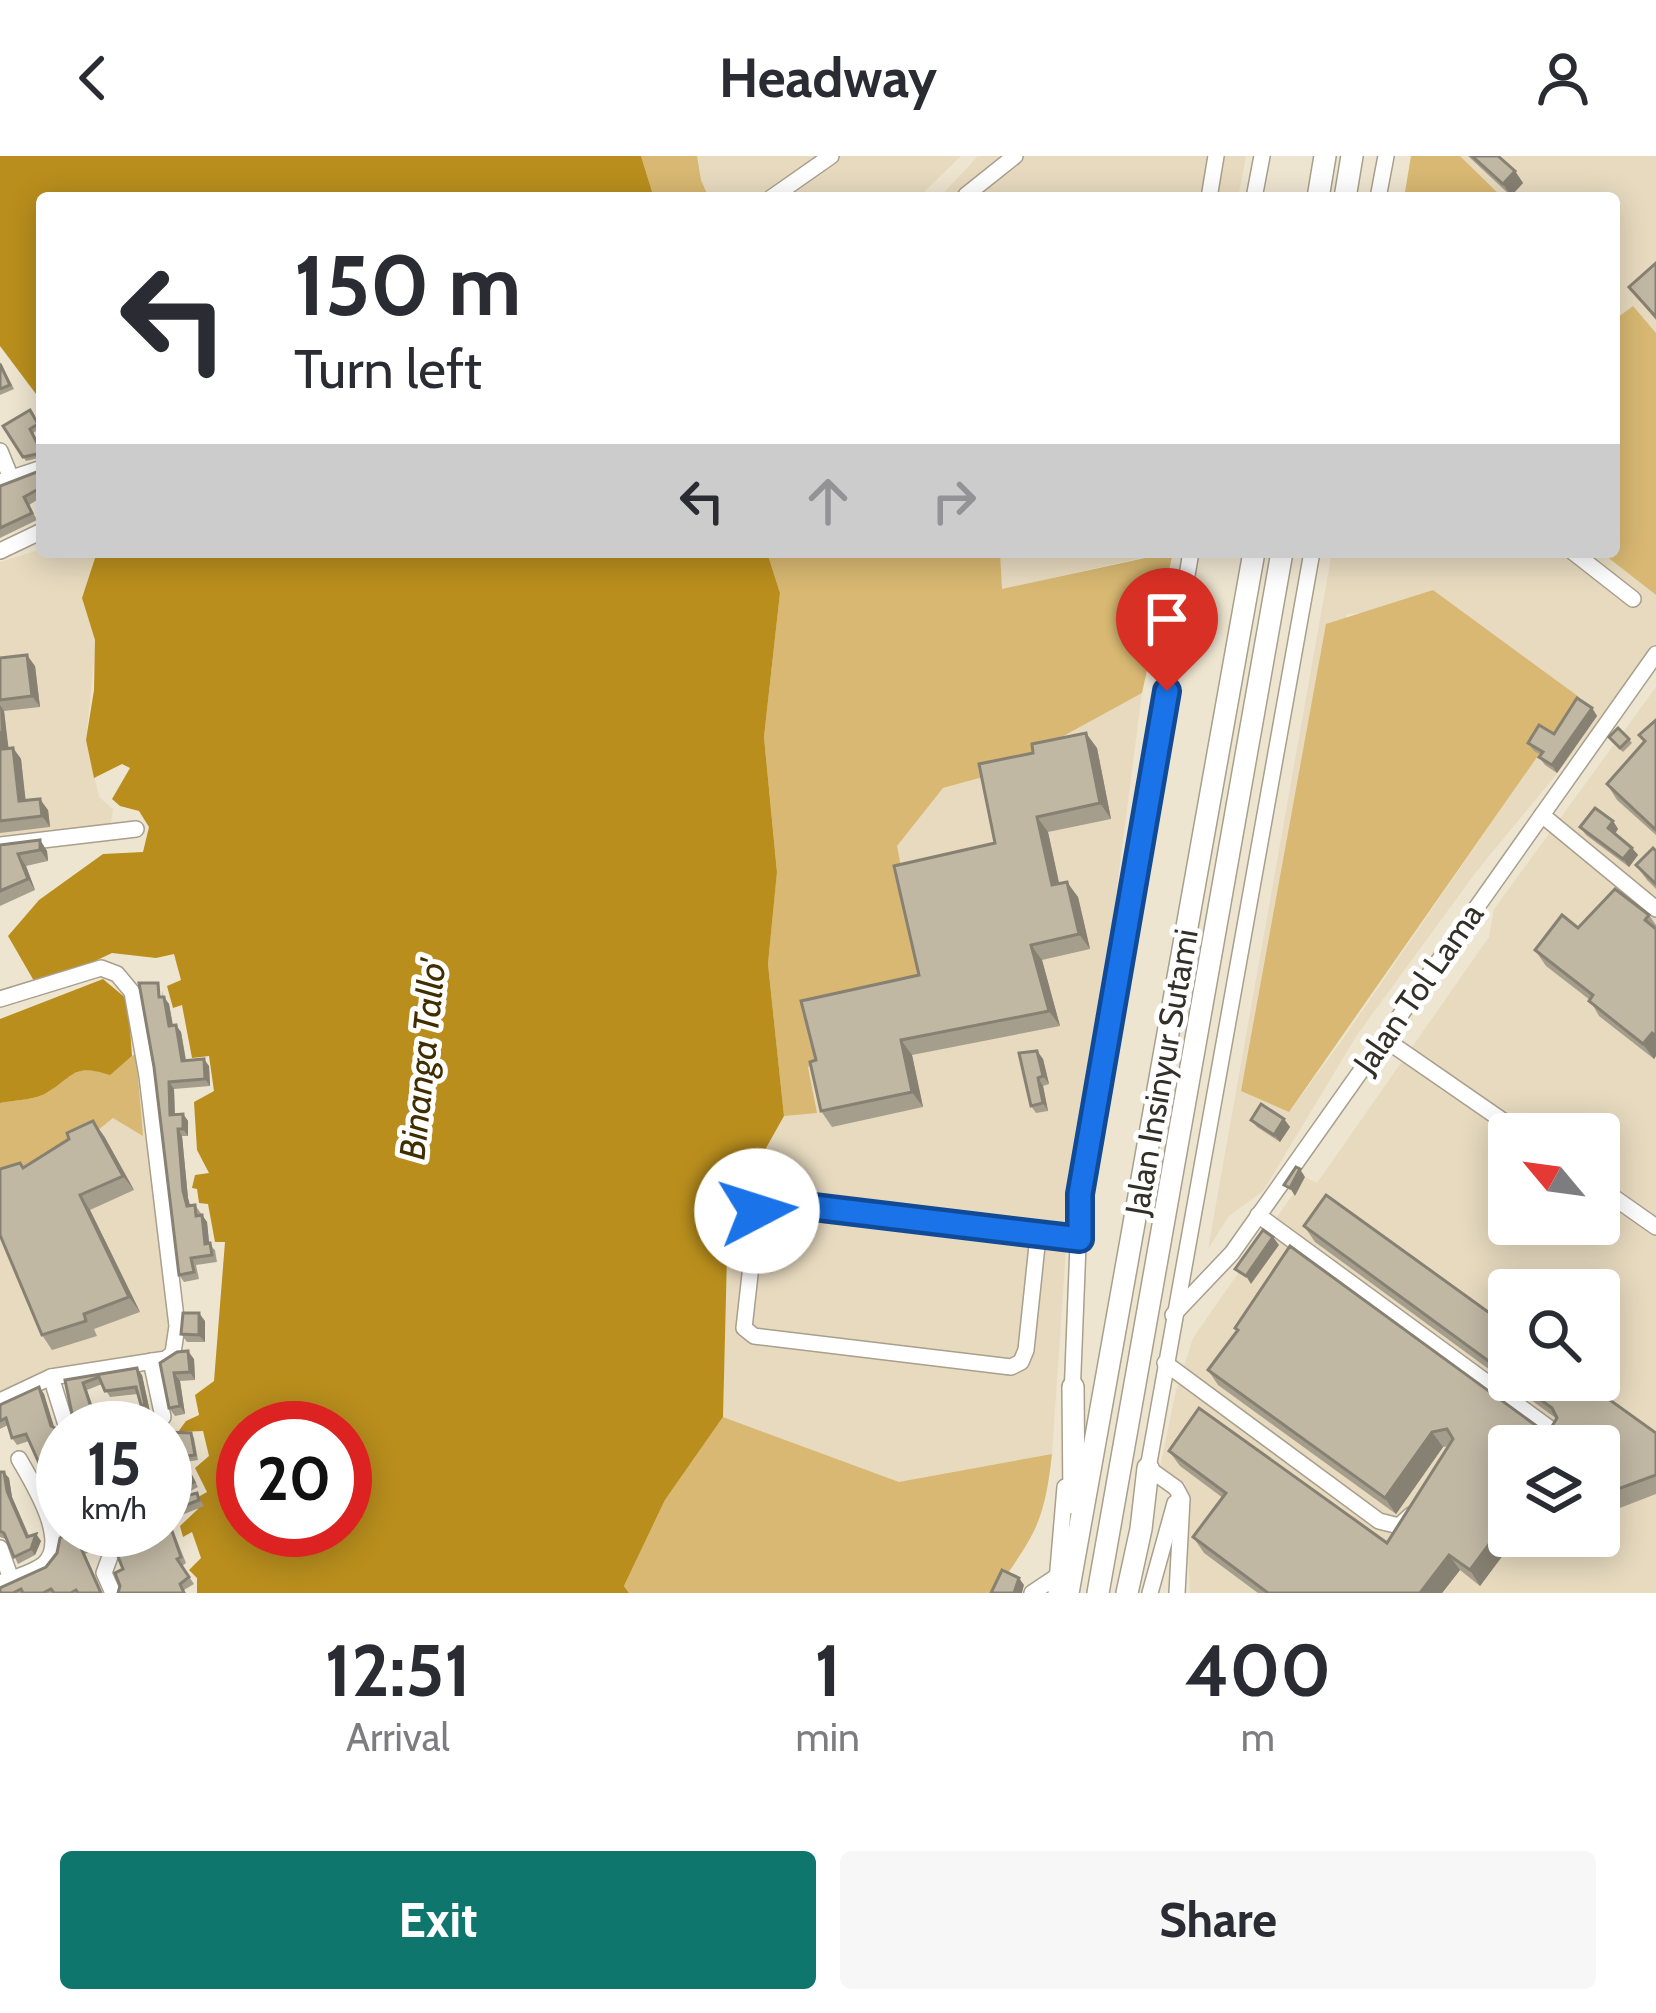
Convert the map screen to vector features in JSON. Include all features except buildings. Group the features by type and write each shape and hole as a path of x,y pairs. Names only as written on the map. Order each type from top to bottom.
{"highway":[{"path":"1319,192 1325,156"},
{"path":"1346,192 1352,156"},
{"name":"Jalan Insinyur Sutami","path":"1068,1573 1253,558"},
{"name":"Jalan Insinyur Sutami","path":"1098,1593 1281,558"},
{"path":"1068,1573 1073,1387"},
{"path":"1127,1593 1148,1468"}],"street":[{"path":"780,192 831,156"},
{"path":"970,192 1015,156"},
{"path":"1210,192 1216,156"},
{"path":"1255,192 1262,156"},
{"path":"1379,192 1386,156"},
{"path":"0,451 6,480 36,470"},
{"path":"0,551 36,534"},
{"path":"1073,1387 1080,1194 1191,558"},
{"path":"1178,1593 1183,1506 1176,1488 1148,1468 1311,558"},
{"path":"1581,558 1634,599"},
{"name":"Jalan Tol Lama","path":"1173,1315 1216,1272 1258,1215 1656,654"},
{"path":"1542,815 1656,909"},
{"path":"0,845 136,830"},
{"path":"0,999 101,968 117,974 132,992 177,1326 172,1355 51,1377 0,1401"},
{"path":"1383,1038 1492,1113"},
{"path":"1620,1201 1656,1226"},
{"path":"1038,1236 1026,1350 1017,1366 754,1336 744,1328 757,1211 768,1202 1080,1239"},
{"path":"1258,1215 1546,1425"},
{"path":"151,1361 160,1401"},
{"path":"1166,1363 1384,1524 1405,1522 1426,1492"},
{"path":"51,1377 59,1401"},
{"path":"0,1548 5,1581 44,1564 54,1544 51,1527 19,1459"},
{"path":"1150,1593 1176,1488"},
{"path":"110,1557 104,1573 113,1593"},
{"path":"1032,1593 1068,1573"},
{"path":"1056,1593 1068,1573"}],"shaded area":[{"path":"641,156 697,156 706,192 652,192"},
{"path":"697,156 961,156 924,192 706,192"},
{"path":"978,156 1246,156 1239,192 945,192"},
{"path":"1411,156 1460,156 1497,192 1405,192"},
{"path":"1460,156 1656,156 1656,333 1633,306 1620,316 1620,192 1497,192"},
{"path":"1633,306 1656,333 1656,595 1609,558 1620,558 1620,316"},
{"path":"36,551 36,558 95,558 82,598 96,643 86,740 99,797 113,809 109,835 0,849 0,562"},
{"path":"769,558 1000,558 1002,589 1145,558 1172,558 1142,693 994,774 943,788 897,846 923,982 808,1067 817,1113 784,1116 768,964 777,871 764,737 780,593"},
{"path":"1000,558 1140,558 1001,590"},
{"path":"1331,558 1609,558 1656,595 1656,644 1615,703 1476,872 1357,1035 1263,1191 1229,1216 1208,1249","holes":["1433,590 1578,697 1289,1112 1241,1090 1347,614 1365,613"]},
{"path":"1433,590 1579,697 1289,1112 1241,1091 1326,624"},
{"path":"1656,687 1656,1593 1190,1593 1185,1483 1159,1472 1193,1338 1305,1177 1317,1183 1489,937 1494,909"},
{"path":"1142,693 1069,1206 1052,1454 899,1483 723,1417 728,1216 784,1116 816,1112 808,1066 818,1062 897,846 943,788 994,774"},
{"path":"136,1053 143,1136 113,1118 93,1134 0,1181 0,1103 43,1095 82,1070 110,1074"},
{"path":"149,1080 174,1359 61,1380 0,1408 0,1156"},
{"path":"723,1417 899,1482 1052,1454 1041,1514 1028,1543 994,1593 629,1593 624,1586 665,1500"}],"water":[{"path":"0,156 641,156 652,192 36,192 36,394 0,346"},
{"name":"Binanga Tallo'","path":"95,558 769,558 780,593 764,737 777,872 768,964 784,1116 728,1216 723,1417 665,1500 624,1586 629,1593 197,1593 197,1578 189,1570 201,1558 192,1532 192,1515 198,1509 192,1500 207,1492 195,1468 209,1456 203,1431 192,1431 192,1418 199,1415 195,1395 214,1381 225,1242 215,1242 208,1204 199,1203 197,1189 192,1188 195,1175 209,1173 197,1150 194,1102 214,1091 209,1056 192,1058 182,1005 173,1008 167,986 181,980 174,954 156,958 112,953 72,972 34,981 8,936 39,900 103,854 143,852 149,827 139,811 112,799 130,768 122,764 94,778 86,740 95,640 82,598"},
{"path":"103,979 128,1000 132,1056 110,1075 82,1071 43,1095 0,1103 0,1019"}],"route":[{"path":"757,1211 772,1202 1080,1239 1080,1194 1167,691"}]}
